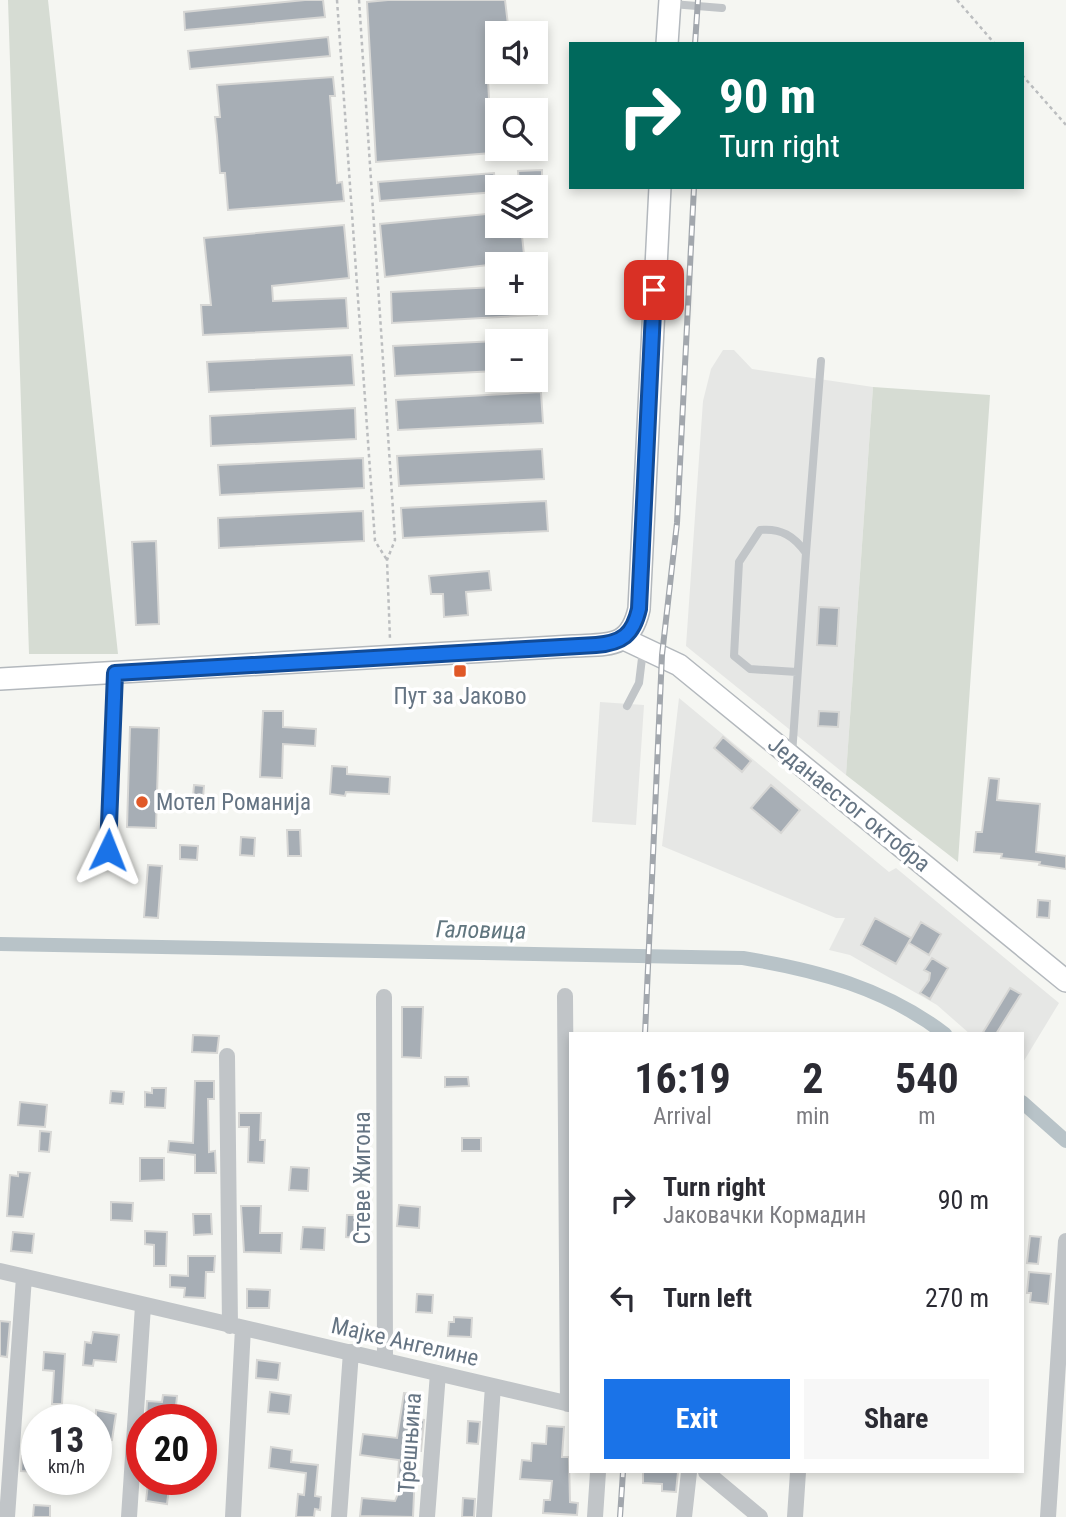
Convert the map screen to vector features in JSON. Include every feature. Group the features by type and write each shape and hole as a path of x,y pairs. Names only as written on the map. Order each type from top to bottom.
{"main road":[{"path":"667,42 670,2"},
{"path":"0,679 604,644 624,639 635,625 639,609 660,189"},
{"name":"Једанаестог октобра","path":"624,639 678,664 1066,981"}],"street":[{"path":"565,996 569,1404"},
{"name":"Стеве Жигона","path":"384,997 385,1360"},
{"path":"227,1056 236,1327 233,1517"},
{"path":"1048,1517 1066,1241"},
{"name":"Мајке Ангелине","path":"0,1271 569,1404"},
{"path":"7,1517 23,1277"},
{"path":"129,1517 143,1306"},
{"path":"339,1517 351,1352"},
{"name":"Трешњина","path":"427,1517 438,1373"},
{"path":"484,1517 493,1386"},
{"path":"595,1517 598,1473"},
{"path":"684,1517 689,1473"},
{"path":"707,1473 760,1517"},
{"path":"795,1517 798,1473"}],"lane":[{"path":"670,2 722,8"},
{"path":"792,758 821,361"},
{"path":"797,672 750,669 734,656 739,562 760,530 776,528 797,540 806,553"},
{"path":"627,706 639,683 643,648"},
{"path":"108,850 115,673"}],"path":[{"path":"337,0 375,541 387,560"},
{"path":"359,0 395,540 387,560 390,657"},
{"path":"957,0 993,42"},
{"path":"1024,77 1066,125"}],"shaded area":[{"path":"8,0 48,0 118,654 29,654"},
{"path":"723,350 734,350 752,369 873,387 846,775 686,646 703,401 711,369"},
{"path":"873,387 990,395 958,862 846,775"},
{"path":"679,698 889,872 896,868 1059,1003 1024,1061 1024,1032 968,1032 937,1005 850,955 829,950 845,918 836,918 662,846"},
{"path":"600,702 644,705 636,825 592,822"}],"building":[{"path":"323,0 325,17 185,30 184,12"},
{"path":"505,0 508,21 485,21 485,84 488,84 489,98 485,98 485,154 376,162 367,2"},
{"path":"328,37 330,56 190,69 188,51"},
{"path":"333,77 335,96 330,96 337,183 342,182 344,201 228,210 225,173 220,173 215,117 220,117 217,85"},
{"path":"542,170 542,175 518,175 518,171"},
{"path":"494,173 494,175 485,175 485,193 380,201 378,182"},
{"path":"485,214 485,238 522,238 524,252 485,252 485,265 385,277 380,224"},
{"path":"344,225 349,278 272,286 273,301 346,298 348,328 203,335 201,305 211,305 204,238"},
{"path":"485,288 485,315 537,315 392,323 391,292"},
{"path":"485,342 485,372 395,376 393,346"},
{"path":"352,355 354,385 209,392 207,362"},
{"path":"541,392 543,423 398,430 396,400"},
{"path":"355,408 356,439 211,446 210,416"},
{"path":"542,449 544,479 399,486 397,456"},
{"path":"363,458 364,488 220,495 218,465"},
{"path":"546,501 548,531 403,538 401,508"},
{"path":"363,511 364,541 219,548 218,518"},
{"path":"156,541 159,624 136,625 132,542"},
{"path":"489,571 491,590 466,592 468,615 444,617 443,594 431,594 429,576"},
{"path":"819,607 839,608 837,646 817,645"},
{"path":"263,711 283,711 283,727 316,729 315,746 283,744 282,778 260,777"},
{"path":"819,711 839,712 838,727 818,726"},
{"name":"Мотел Романија","path":"130,727 159,728 156,828 127,827"},
{"path":"723,737 751,761 742,772 714,748"},
{"path":"332,766 347,767 347,774 390,777 389,794 330,794"},
{"path":"989,778 999,779 997,800 1040,804 1036,852 1066,856 1066,869 1039,865 1040,862 1001,858 1002,854 974,852 976,832 982,832"},
{"path":"194,785 204,786 202,810 192,809"},
{"path":"771,785 800,810 781,833 751,808"},
{"path":"287,830 300,830 301,856 288,856"},
{"path":"241,837 255,838 254,856 240,855"},
{"path":"180,845 198,846 197,860 180,859"},
{"path":"148,865 162,866 158,918 144,917"},
{"path":"1038,900 1050,901 1049,918 1037,917"},
{"path":"875,918 911,938 896,964 861,945"},
{"path":"921,922 941,934 929,955 909,943"},
{"path":"932,958 948,968 930,999 920,993 929,980 930,973 924,970"},
{"path":"1010,988 1021,994 997,1032 983,1032"},
{"path":"402,1007 423,1007 421,1058 402,1057"},
{"path":"193,1035 219,1036 217,1053 192,1052"},
{"path":"445,1077 468,1077 469,1086 445,1087"},
{"path":"195,1081 214,1081 214,1099 208,1099 209,1152 215,1151 216,1173 195,1173 195,1155 168,1152 169,1141 193,1143"},
{"path":"152,1088 166,1088 165,1108 145,1107 145,1092 152,1093"},
{"path":"111,1091 124,1092 123,1104 110,1103"},
{"path":"20,1102 47,1105 45,1127 18,1125"},
{"path":"239,1113 261,1113 260,1140 265,1140 264,1163 248,1162 249,1127 239,1127"},
{"path":"40,1131 51,1132 49,1152 39,1151"},
{"path":"462,1138 481,1138 481,1151 462,1151"},
{"path":"140,1158 164,1158 164,1180 140,1181"},
{"path":"291,1167 309,1168 308,1191 289,1190"},
{"path":"18,1172 30,1173 23,1217 7,1216 10,1175 18,1176"},
{"path":"111,1202 133,1203 132,1221 111,1220"},
{"path":"399,1205 420,1207 419,1228 397,1226"},
{"path":"241,1206 261,1206 260,1233 282,1233 281,1253 244,1252"},
{"path":"193,1214 211,1214 212,1234 194,1235"},
{"path":"347,1215 360,1215 359,1238 346,1237"},
{"path":"303,1227 325,1228 324,1250 301,1249"},
{"path":"145,1231 167,1232 166,1266 154,1266 154,1245 145,1244"},
{"path":"13,1232 34,1234 32,1253 11,1251"},
{"path":"1030,1236 1041,1237 1038,1264 1027,1263"},
{"path":"188,1256 215,1256 214,1272 206,1272 205,1298 184,1297 185,1288 170,1287 170,1275 188,1276"},
{"path":"1029,1272 1051,1274 1048,1304 1030,1302 1031,1293 1027,1293"},
{"path":"247,1289 270,1290 269,1308 247,1308"},
{"path":"417,1294 433,1295 432,1313 416,1312"},
{"path":"454,1317 472,1318 471,1337 448,1336 449,1322 454,1322"},
{"path":"0,1321 10,1322 7,1357 0,1356"},
{"path":"93,1332 119,1335 116,1362 94,1360 93,1366 83,1365 85,1342 91,1343"},
{"path":"44,1352 65,1354 62,1404 52,1404 54,1371 43,1370"},
{"path":"257,1360 280,1363 278,1380 256,1378"},
{"path":"270,1392 291,1395 289,1414 268,1412"},
{"path":"404,1393 419,1395 415,1419 424,1420 421,1451 411,1451 410,1470 415,1471 413,1517 360,1516 362,1498 395,1501 397,1496 399,1460 360,1455 363,1434 397,1438"},
{"path":"163,1395 177,1396 176,1404 147,1404 147,1401 162,1402"},
{"path":"112,1413 116,1414 112,1440"},
{"path":"468,1421 480,1422 478,1444 467,1443"},
{"path":"547,1426 564,1427 562,1457 569,1457 570,1502 578,1503 577,1515 543,1513 544,1500 550,1500 552,1481 520,1479 522,1460 531,1461 532,1443 546,1444"},
{"path":"271,1447 292,1450 291,1462 318,1465 315,1496 321,1497 320,1510 315,1509 314,1517 296,1517 298,1494 304,1495 306,1473 269,1468"},
{"path":"643,1473 678,1473 676,1492 662,1491 662,1484 643,1483"},
{"path":"147,1495 168,1495 167,1504 146,1501"},
{"path":"463,1498 475,1499 474,1517 462,1517"},
{"path":"34,1505 50,1506 50,1517 33,1517"}],"waterway":[{"name":"Галовица","path":"0,944 743,958 797,968 849,983 899,1004 942,1032"},
{"name":"Галовица","path":"1024,1104 1066,1141"}],"railway":[{"path":"695,42 698,0"},
{"path":"645,1032 662,655 677,523 694,189"},
{"path":"620,1517 623,1473"}],"place":[{"name":"Пут за Јаково","path":"460,671"},
{"name":"Мотел Романија","path":"142,802"}],"route":[{"path":"108,850 115,673 596,645 618,642 629,634 635,625 639,609 654,290"}]}
